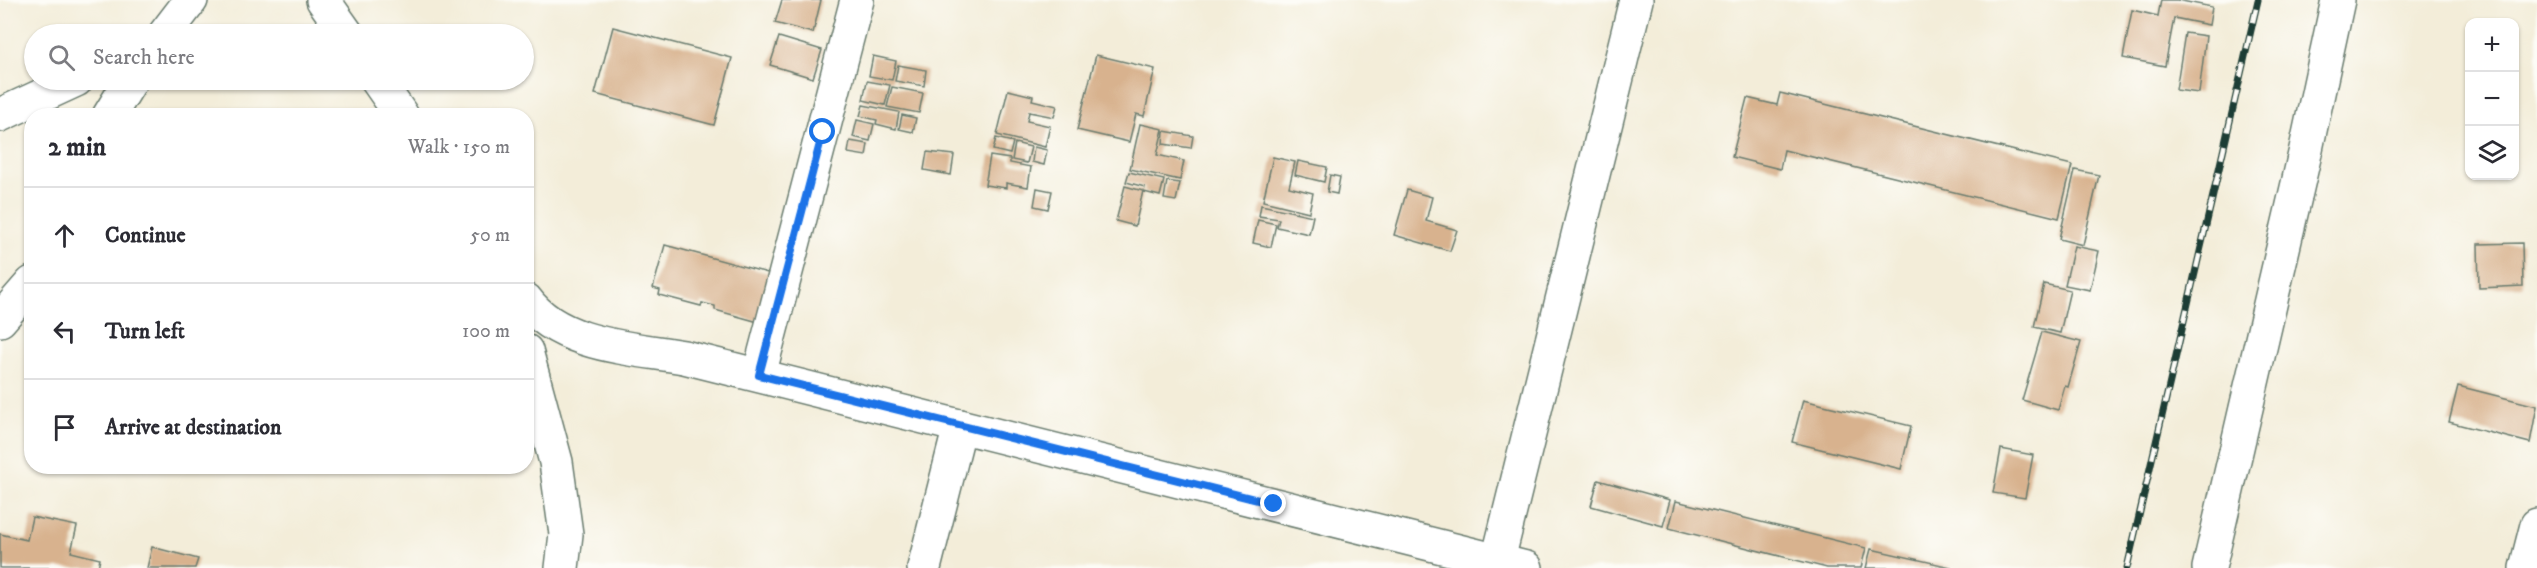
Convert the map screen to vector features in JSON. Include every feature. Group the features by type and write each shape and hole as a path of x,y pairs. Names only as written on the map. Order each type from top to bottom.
{"street":[{"path":"173,24 192,0"},
{"path":"323,0 340,24"},
{"path":"759,375 857,0"},
{"path":"534,310 565,332 759,375 1507,566 1636,0"},
{"path":"2209,568 2338,0"},
{"path":"0,115 54,90"},
{"path":"114,108 125,90"},
{"path":"384,90 396,108"},
{"path":"0,320 24,292"},
{"path":"534,381 556,462 566,534 562,568"},
{"path":"924,568 960,426"},
{"path":"2526,568 2537,525"}],"building":[{"path":"782,0 821,0 813,33 775,23"},
{"path":"2161,0 2177,0 2212,7 2209,25 2174,18 2165,66 2123,58 2132,10 2158,16"},
{"path":"613,27 732,58 714,125 595,94"},
{"path":"2185,33 2206,36 2199,93 2176,90"},
{"path":"779,37 822,50 813,78 770,65"},
{"path":"1096,55 1155,69 1144,116 1136,114 1129,142 1077,130"},
{"path":"873,56 896,61 892,80 869,76"},
{"path":"898,65 926,70 924,86 895,81"},
{"path":"867,81 890,85 885,105 863,100"},
{"path":"892,87 923,93 919,113 887,107"},
{"path":"1008,90 1033,96 1032,100 1057,106 1054,117 1029,112 1027,121 1050,126 1045,147 997,135"},
{"path":"1780,93 2072,165 2059,218 1784,150 1780,169 1732,157 1747,98 1777,105"},
{"path":"863,105 899,112 896,129 876,124 877,120 860,116"},
{"path":"902,115 916,118 913,132 899,129"},
{"path":"857,120 874,124 870,141 853,137"},
{"path":"1140,124 1163,129 1157,155 1184,161 1180,180 1130,169"},
{"path":"1164,131 1193,136 1191,148 1163,144"},
{"path":"996,138 1013,142 1010,154 993,150"},
{"path":"850,141 868,144 866,156 848,153"},
{"path":"1015,143 1031,147 1027,163 1012,160"},
{"path":"1034,147 1047,150 1044,165 1032,162"},
{"path":"927,152 954,155 951,175 924,170"},
{"path":"990,156 1010,159 1010,163 1031,167 1028,187 1006,183 1006,188 985,185"},
{"path":"1273,157 1295,162 1289,187 1313,193 1309,212 1263,201"},
{"path":"1298,161 1327,167 1324,182 1295,175"},
{"path":"2075,170 2099,175 2083,245 2059,239"},
{"path":"1129,172 1164,180 1160,196 1144,192 1145,187 1126,182"},
{"path":"1330,175 1340,177 1337,194 1327,192"},
{"path":"1167,181 1180,183 1176,201 1164,199"},
{"path":"1125,186 1143,191 1135,226 1116,221"},
{"path":"1037,188 1052,191 1048,209 1034,206"},
{"path":"1407,190 1432,197 1426,221 1457,230 1450,251 1394,235"},
{"path":"1261,205 1313,216 1309,234 1277,227 1279,219 1259,216"},
{"path":"1258,220 1276,224 1271,247 1253,243"},
{"path":"2522,243 2523,286 2479,288 2478,244"},
{"path":"665,245 775,275 762,323 715,310 715,306 702,303 701,306 659,295 660,290 653,288"},
{"path":"2074,246 2099,251 2090,290 2065,285"},
{"path":"2044,284 2070,290 2060,333 2034,327"},
{"path":"2042,332 2081,342 2068,387 2065,386 2058,410 2022,400"},
{"path":"2458,386 2537,406 2530,443 2449,422"},
{"path":"1803,400 1911,426 1901,469 1792,442"},
{"path":"2001,449 2033,455 2025,498 1993,493"},
{"path":"1598,480 1670,500 1663,526 1591,506"},
{"path":"1676,501 1866,548 1861,568 1827,568 1669,528"},
{"path":"32,517 77,526 71,552 100,559 98,568 0,568 0,534 27,540"},
{"path":"152,547 198,559 195,568 147,568"},
{"path":"1871,549 1951,567 1951,568 1866,568"}],"railway":[{"path":"2127,568 2258,0"}],"route":[{"path":"823,132 759,375 1274,504"}]}
